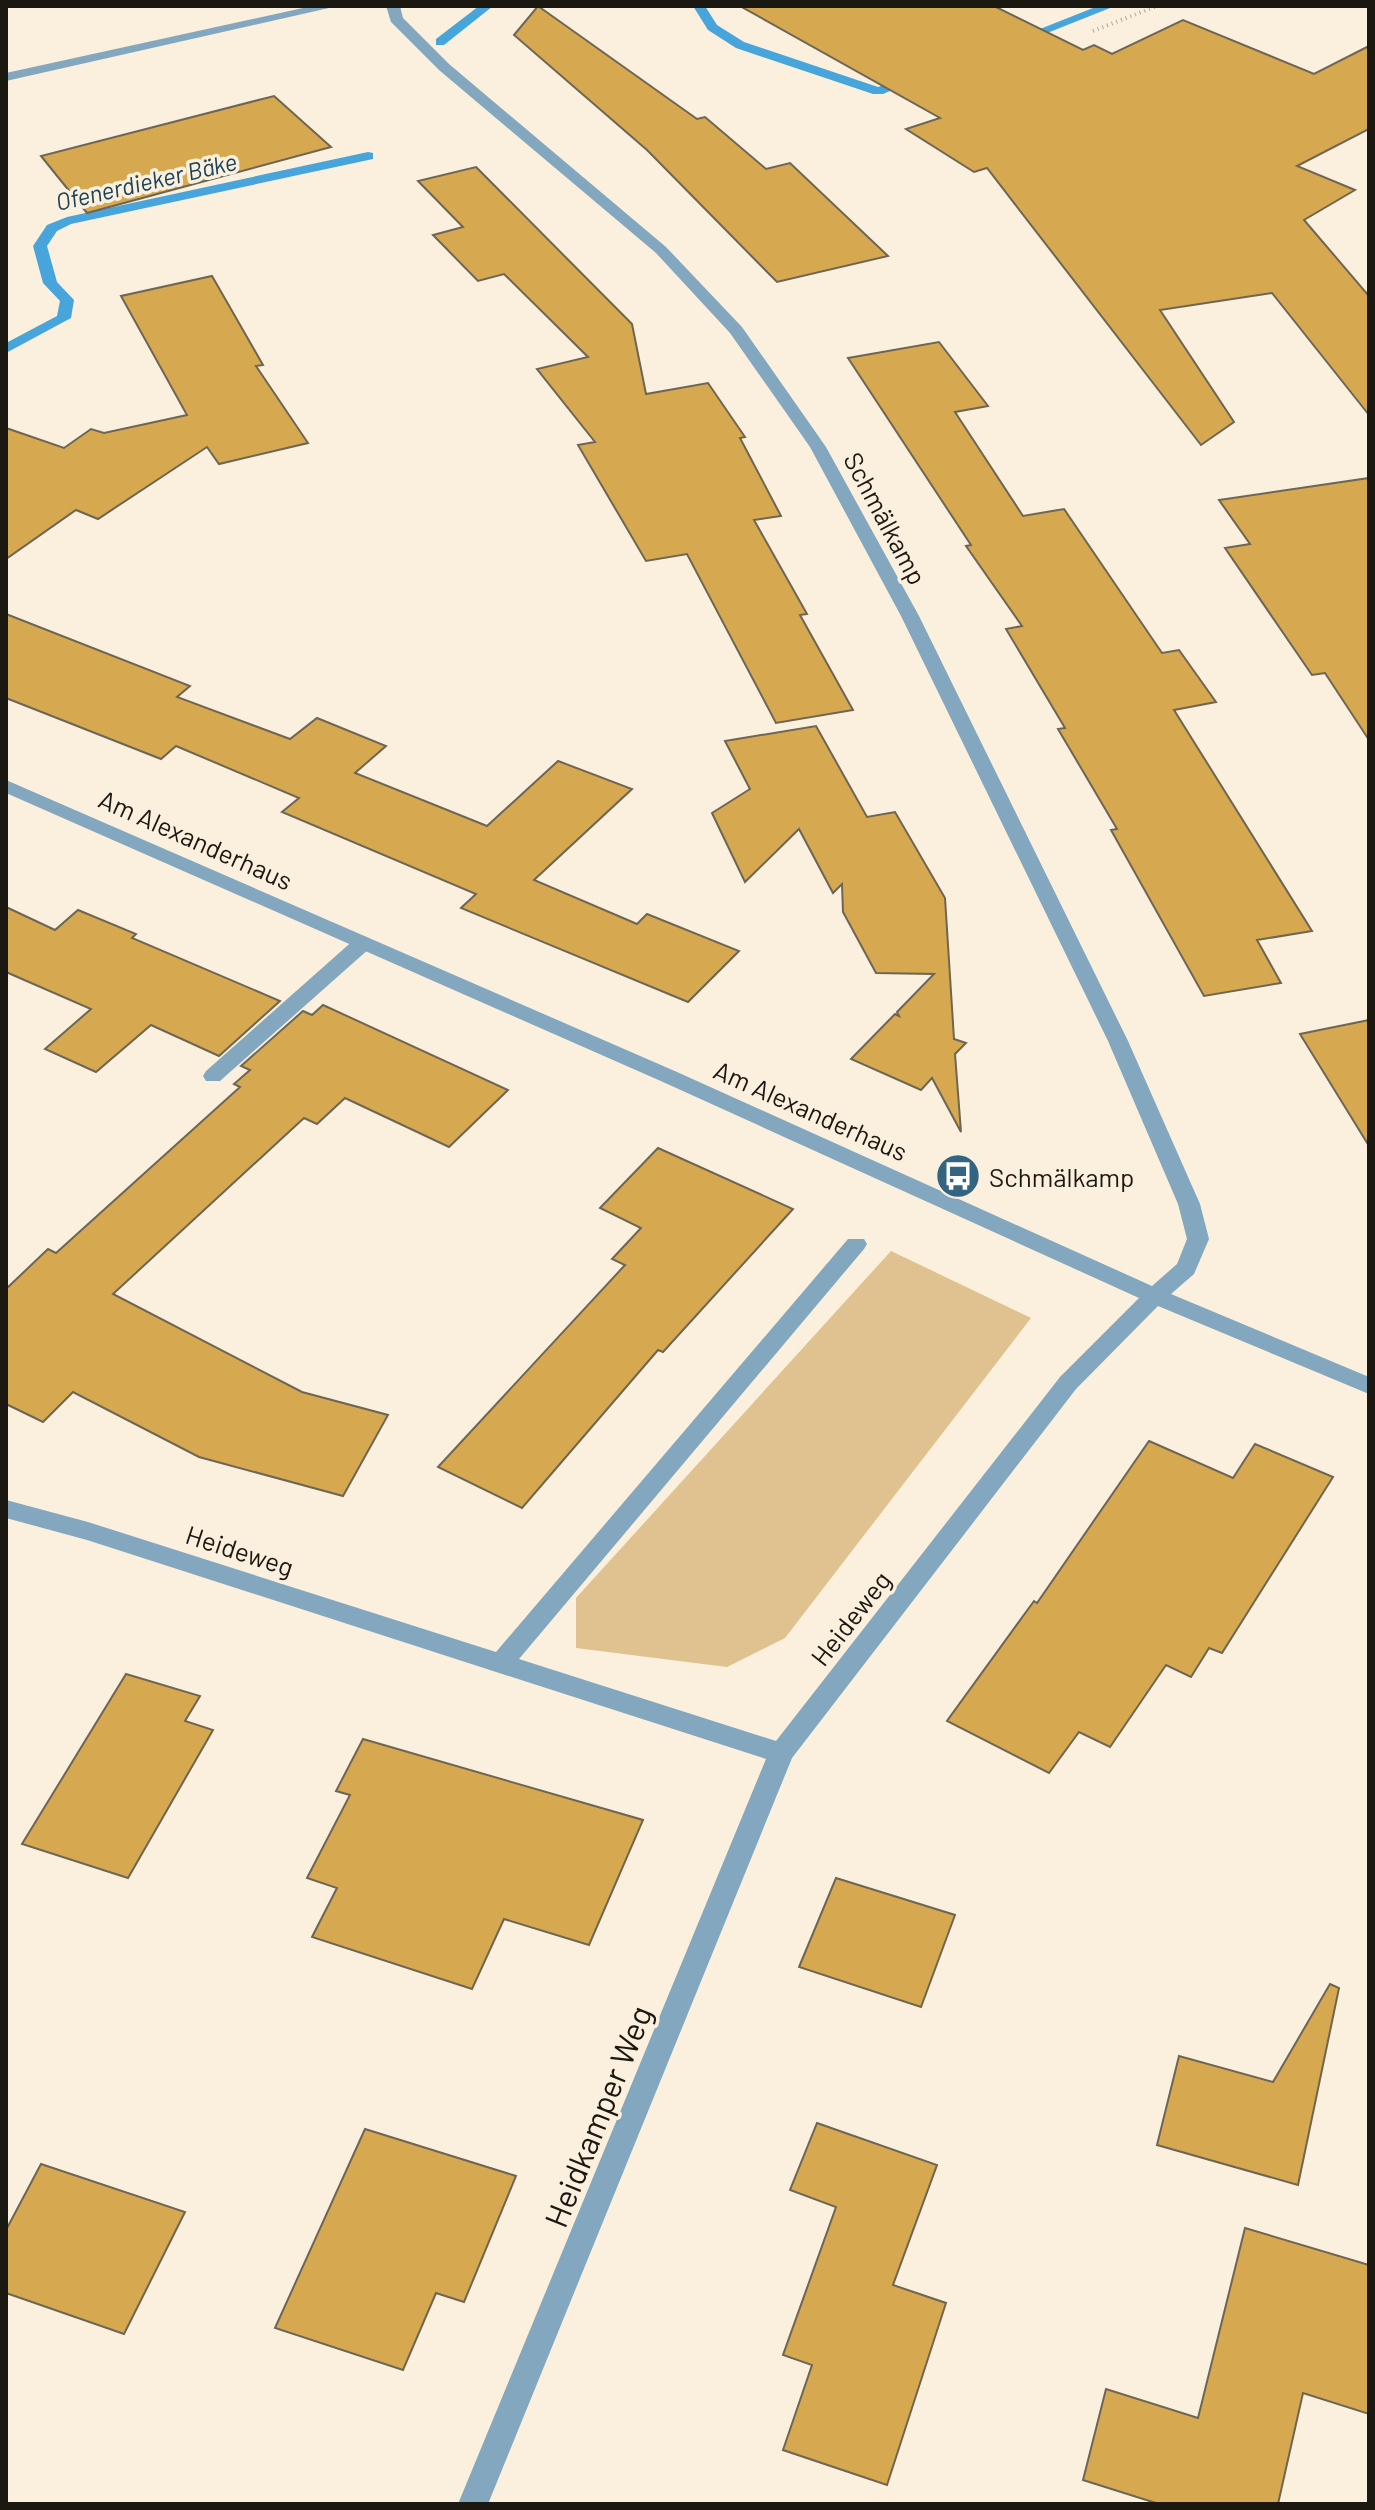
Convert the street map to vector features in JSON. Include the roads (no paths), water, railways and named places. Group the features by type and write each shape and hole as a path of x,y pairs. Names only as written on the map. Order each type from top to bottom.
{"street":[{"path":"6,77 331,6"},
{"name":"Schmälkamp","path":"393,6 396,19 444,67 661,250 736,330 818,447 910,616 1118,1041 1189,1204 1198,1239 1186,1268 1157,1297"},
{"name":"Am Alexanderhaus","path":"6,786 670,1077 1157,1297 1369,1386"},
{"path":"213,1076 363,943"},
{"path":"501,1663 856,1244"},
{"name":"Heideweg","path":"6,1509 88,1531 781,1753 1068,1383 1119,1329 1157,1297"},
{"name":"Heidkamper Weg","path":"473,2504 781,1753"}],"waterway":[{"name":"Ofenerdieker Bäke","path":"440,42 487,6"},
{"name":"Ofenerdieker Bäke","path":"699,6 712,27 740,45 878,91 913,78"},
{"name":"Ofenerdieker Bäke","path":"1018,40 1109,6"},
{"name":"Ofenerdieker Bäke","path":"6,349 64,318 67,300 50,283 40,246 52,228 67,221 368,156"}],"place":[{"name":"Schmälkamp","path":"958,1176"}]}
